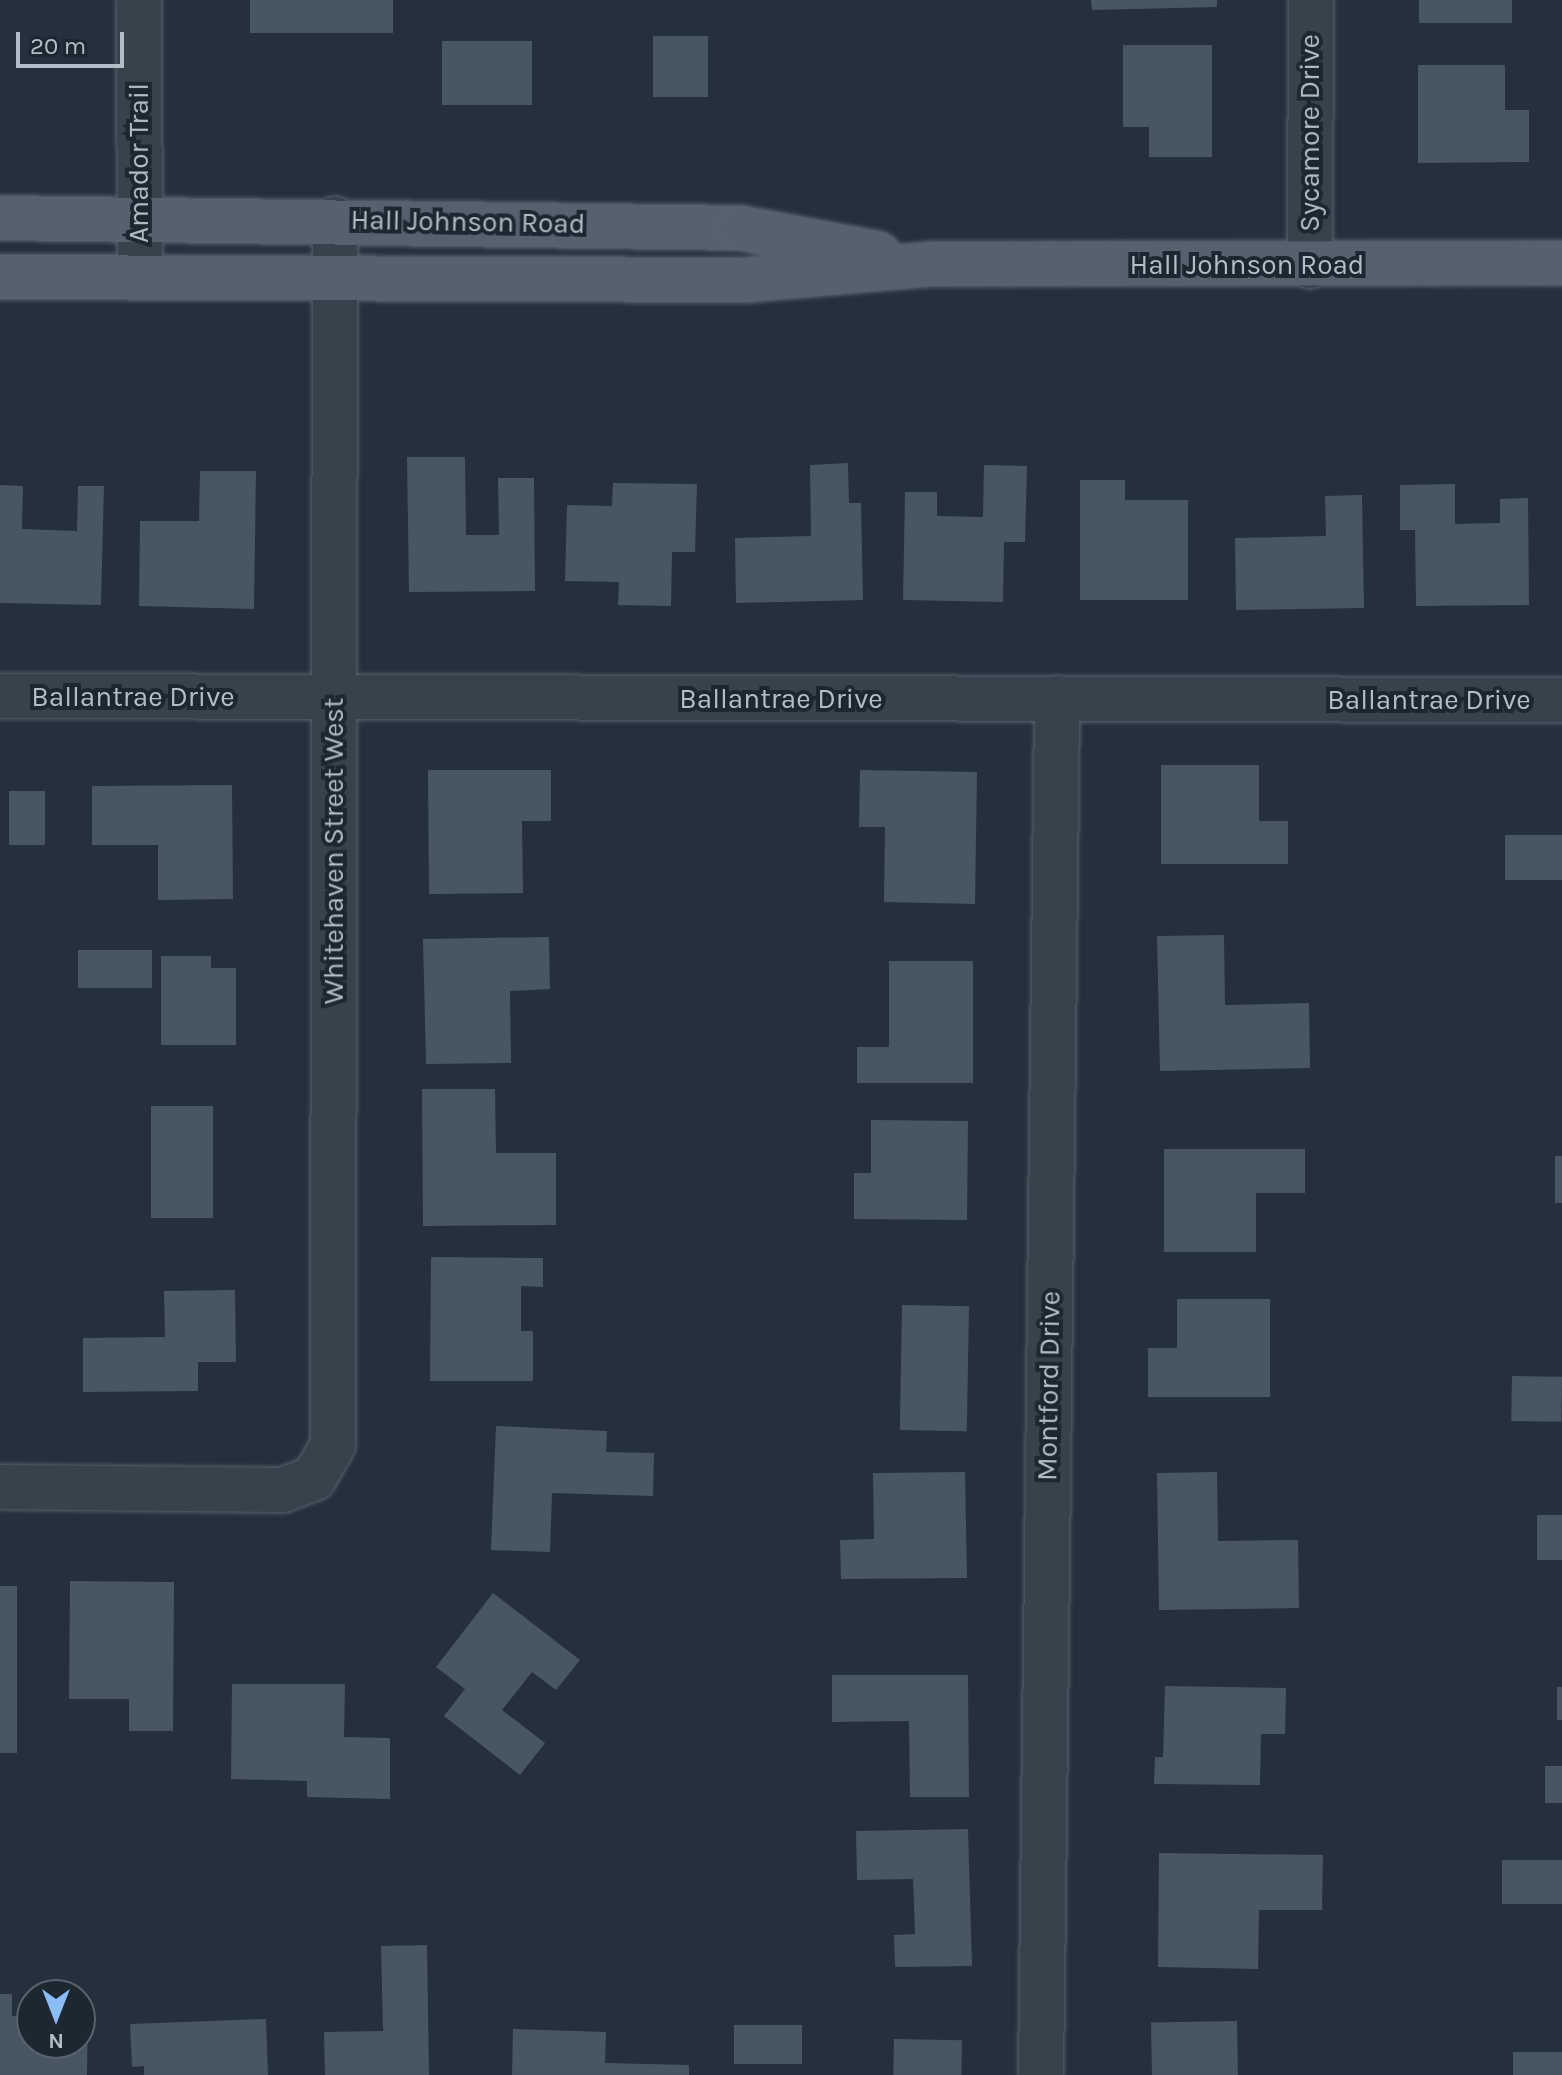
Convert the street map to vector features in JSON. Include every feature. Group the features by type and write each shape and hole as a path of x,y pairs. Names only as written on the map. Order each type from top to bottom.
{"main road":[{"name":"Hall Johnson Road","path":"0,218 335,219 740,228 933,264"},
{"name":"Hall Johnson Road","path":"0,277 746,280 933,264 1310,266 1562,263"}],"street":[{"name":"Amador Trail","path":"139,0 137,218 140,277"},
{"name":"Sycamore Drive","path":"1310,266 1311,0"},
{"name":"Whitehaven Street West","path":"0,1487 283,1490 314,1478 333,1445 335,219"},
{"name":"Ballantrae Drive","path":"0,696 1562,700"},
{"name":"Montford Drive","path":"1041,2075 1057,698"}],"building":[{"path":"250,0 393,0 393,33 250,33"},
{"path":"1091,0 1217,0 1217,7 1092,10"},
{"path":"1419,0 1512,0 1512,23 1419,23"},
{"path":"653,36 708,36 708,97 653,97"},
{"path":"442,41 532,41 532,105 442,105"},
{"path":"1123,45 1212,45 1212,157 1149,157 1149,127 1123,127"},
{"path":"1418,65 1505,65 1505,110 1529,110 1529,162 1418,163"},
{"path":"407,457 465,457 466,535 499,535 498,478 534,478 535,591 409,592"},
{"path":"848,463 849,503 861,503 863,600 736,603 735,538 811,536 810,465"},
{"path":"984,465 1027,466 1025,542 1004,542 1003,602 903,600 905,492 937,492 937,516 983,517"},
{"path":"200,471 256,471 254,609 139,606 140,521 199,521"},
{"path":"1080,480 1125,480 1125,500 1188,500 1188,600 1080,600"},
{"path":"613,483 697,484 695,552 672,552 671,606 618,605 619,582 565,581 567,505 612,506"},
{"path":"1455,484 1455,524 1500,523 1500,499 1528,498 1529,605 1416,606 1415,530 1400,530 1400,485"},
{"path":"0,485 23,486 22,529 77,531 78,486 104,486 101,605 0,603"},
{"path":"1362,495 1364,608 1236,610 1235,538 1326,536 1325,496"},
{"path":"1161,765 1259,765 1259,821 1288,821 1288,864 1161,864"},
{"path":"428,770 551,770 551,821 522,821 523,893 429,894"},
{"path":"860,770 977,772 975,904 884,902 885,827 859,827"},
{"path":"232,785 233,899 158,900 158,845 92,845 92,786"},
{"path":"9,791 45,791 45,845 9,845"},
{"path":"1505,835 1562,835 1562,880 1505,880"},
{"path":"1224,935 1225,1005 1309,1003 1310,1068 1160,1071 1157,936"},
{"path":"549,937 550,989 510,991 511,1063 426,1064 423,939"},
{"path":"78,950 152,950 152,988 78,988"},
{"path":"161,956 211,956 211,968 236,968 236,1045 161,1045"},
{"path":"889,961 973,961 973,1083 857,1083 857,1047 889,1047"},
{"path":"422,1089 495,1089 496,1153 556,1153 556,1225 423,1226"},
{"path":"151,1106 213,1106 213,1218 151,1218"},
{"path":"871,1120 968,1121 967,1220 854,1219 854,1173 871,1173"},
{"path":"1164,1149 1305,1149 1305,1193 1256,1193 1256,1252 1164,1252"},
{"path":"1555,1156 1562,1156 1562,1203 1555,1203"},
{"path":"431,1257 543,1258 543,1287 521,1286 521,1331 533,1331 533,1381 430,1381"},
{"path":"235,1290 236,1362 198,1362 198,1391 83,1392 83,1338 165,1337 164,1291"},
{"path":"1177,1299 1270,1299 1270,1397 1148,1397 1148,1348 1177,1348"},
{"path":"902,1305 969,1306 967,1431 900,1430"},
{"path":"1512,1376 1562,1377 1561,1422 1511,1421"},
{"path":"496,1426 607,1431 606,1452 654,1453 653,1496 552,1493 550,1552 491,1550"},
{"path":"965,1472 967,1578 841,1579 840,1540 874,1539 873,1473"},
{"path":"1217,1472 1218,1541 1298,1540 1299,1608 1159,1610 1157,1473"},
{"path":"1537,1515 1562,1515 1562,1560 1537,1560"},
{"path":"70,1581 174,1582 173,1731 129,1731 129,1699 69,1699"},
{"path":"0,1586 17,1586 17,1753 0,1753"},
{"path":"493,1593 580,1660 556,1690 532,1672 502,1710 545,1743 520,1775 444,1716 465,1689 436,1667"},
{"path":"832,1675 968,1675 969,1797 910,1797 909,1721 832,1722"},
{"path":"232,1684 345,1684 344,1737 390,1738 390,1799 307,1797 307,1781 231,1779"},
{"path":"1165,1686 1286,1688 1285,1734 1261,1734 1260,1785 1154,1784 1155,1757 1163,1757"},
{"path":"1557,1687 1562,1687 1562,1720 1557,1720"},
{"path":"1545,1766 1562,1766 1562,1803 1545,1803"},
{"path":"968,1829 972,1966 895,1967 894,1935 915,1934 913,1879 857,1880 856,1831"},
{"path":"1159,1853 1323,1855 1322,1910 1259,1910 1258,1969 1158,1967"},
{"path":"1502,1860 1562,1860 1562,1904 1502,1904"},
{"path":"427,1945 429,2075 325,2075 324,2032 383,2031 381,1946"},
{"path":"0,1994 12,1994 12,2016 16,2016 16,2059 87,2059 87,2075 0,2075"},
{"path":"266,2019 268,2075 144,2075 144,2066 132,2067 130,2024"},
{"path":"1237,2021 1238,2075 1152,2075 1151,2023"},
{"path":"734,2025 802,2025 802,2064 734,2064"},
{"path":"513,2029 606,2032 605,2063 689,2065 689,2075 512,2075"},
{"path":"894,2039 962,2040 961,2075 893,2075"},
{"path":"1513,2052 1562,2052 1562,2075 1513,2075"}]}
